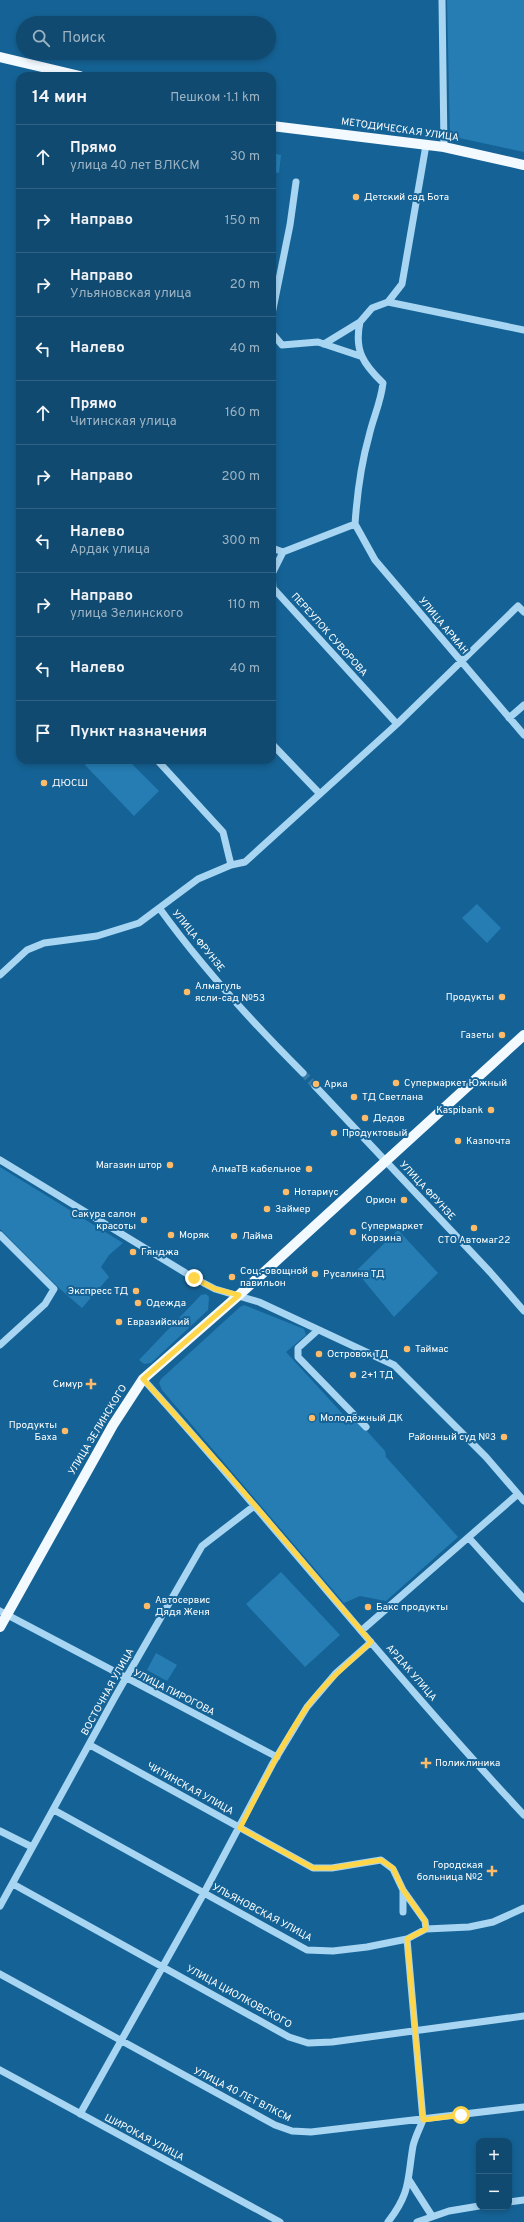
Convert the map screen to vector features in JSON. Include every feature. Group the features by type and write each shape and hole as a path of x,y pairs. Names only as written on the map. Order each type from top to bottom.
{"main road":[{"path":"0,57 63,72"},
{"name":"МЕТОДИЧЕСКАЯ УЛИЦА","path":"276,126 444,147 524,165"},
{"name":"УЛИЦА ЗЕЛИНСКОГО","path":"0,1627 3,1613 113,1425 143,1379 239,1295 524,1034"}],"street":[{"path":"442,0 444,147"},
{"path":"324,344 360,322 372,308 388,302 402,284 426,145"},
{"path":"276,294 290,225 296,182"},
{"path":"388,302 524,330"},
{"path":"276,549 283,552 355,524 357,497 368,436 381,399 383,383 372,373 360,356 358,343 360,322"},
{"path":"276,338 282,345 324,344 360,356"},
{"name":"УЛИЦА АРМАН","path":"355,524 375,560 524,736"},
{"name":"ПЕРЕУЛОК СУВОРОВА","path":"276,566 283,552"},
{"name":"ПЕРЕУЛОК СУВОРОВА","path":"276,591 397,724"},
{"path":"0,975 27,950 44,943 97,936 139,923 160,909 198,879 231,865 245,862 397,724 518,606 524,612"},
{"path":"509,718 524,705"},
{"path":"276,748 320,794"},
{"path":"161,764 223,832 231,865"},
{"name":"УЛИЦА ФРУНЗЕ","path":"160,909 183,941 269,1039 303,1073"},
{"name":"УЛИЦА ФРУНЗЕ","path":"315,1086 524,1311"},
{"path":"0,1160 194,1278 215,1289 259,1302 394,1365 481,1452 524,1501"},
{"path":"0,1235 54,1289 45,1304 0,1345"},
{"path":"318,1330 298,1348 298,1357 366,1427"},
{"name":"АРДАК УЛИЦА","path":"143,1379 361,1631 524,1815"},
{"path":"361,1631 518,1494"},
{"name":"ВОСТОЧНАЯ УЛИЦА","path":"0,1906 202,1546 254,1506"},
{"path":"469,1538 524,1599"},
{"name":"УЛИЦА ПИРОГОВА","path":"3,1613 126,1679 277,1757"},
{"path":"80,2114 240,1828 277,1757 307,1707 336,1674 371,1642"},
{"name":"ЧИТИНСКАЯ УЛИЦА","path":"90,1745 313,1868 332,1868 381,1860 393,1868 403,1890"},
{"name":"УЛЬЯНОВСКАЯ УЛИЦА","path":"54,1810 307,1950 333,1951 407,1939 426,1929 469,1927 493,1922 524,1908"},
{"path":"0,1831 32,1847"},
{"name":"УЛИЦА ЦИОЛКОВСКОГО","path":"13,1884 289,2037 308,2043 332,2042 416,2029 524,2016"},
{"path":"403,1890 403,1912"},
{"path":"403,1890 425,1921 426,1929"},
{"path":"388,2222 405,2196 409,2180 413,2145 423,2120 407,1939"},
{"name":"УЛИЦА 40 ЛЕТ ВЛКСМ","path":"0,1974 121,2042 275,2125 292,2131 311,2132 524,2107"},
{"name":"ШИРОКАЯ УЛИЦА","path":"0,2070 280,2222"},
{"path":"409,2180 432,2216"},
{"path":"512,2202 524,2200"},
{"path":"417,2222 449,2211 476,2206"}],"shaded area":[{"path":"447,0 524,0 524,152 450,136"},
{"path":"276,154 281,155 279,173 276,173"},
{"path":"132,764 159,791 134,816 85,765"},
{"path":"477,904 501,928 487,943 462,918"},
{"path":"0,1167 123,1243 109,1255 101,1267 109,1277 82,1308 60,1289 0,1229"},
{"path":"398,1230 438,1273 394,1317 356,1271"},
{"path":"206,1294 209,1297 208,1310 151,1363 144,1364 139,1360 201,1295"},
{"path":"244,1305 304,1329 306,1335 286,1352 351,1423 356,1419 385,1451 386,1457 458,1537 386,1601 360,1596 344,1603 162,1390 159,1383 161,1379"},
{"path":"281,1572 340,1635 305,1667 246,1604"},
{"path":"156,1653 177,1665 167,1681 147,1670"}],"tunnel":[{"path":"303,1073 315,1086"}],"place":[{"name":"Детский сад Бота","path":"356,197"},
{"name":"ДЮСШ","path":"44,783"},
{"name":"Алмагуль ясли-сад №53","path":"187,992"},
{"name":"Продукты","path":"502,997"},
{"name":"Газеты","path":"502,1035"},
{"name":"Супермаркет Южный","path":"396,1083"},
{"name":"Арка","path":"316,1084"},
{"name":"ТД Светлана","path":"354,1097"},
{"name":"Kaspibank","path":"491,1110"},
{"name":"Дедов","path":"365,1118"},
{"name":"Продуктовый","path":"334,1133"},
{"name":"Казпочта","path":"458,1141"},
{"name":"Магазин штор","path":"170,1165"},
{"name":"АлмаТВ кабельное","path":"309,1169"},
{"name":"Нотариус","path":"286,1192"},
{"name":"Орион","path":"404,1200"},
{"name":"Займер","path":"267,1209"},
{"name":"Сакура салон красоты","path":"144,1220"},
{"name":"СТО Автомаг22","path":"474,1228"},
{"name":"Супермаркет Корзина","path":"353,1232"},
{"name":"Моряк","path":"171,1235"},
{"name":"Лайма","path":"234,1236"},
{"name":"Гянджа","path":"133,1252"},
{"name":"Русалина ТД","path":"315,1274"},
{"name":"Соц.-овощной павильон","path":"232,1277"},
{"name":"Экспресс ТД","path":"136,1291"},
{"name":"Одежда","path":"138,1303"},
{"name":"Евразийский","path":"119,1322"},
{"name":"Таймас","path":"407,1349"},
{"name":"Островок ТД","path":"319,1354"},
{"name":"2+1 ТД","path":"353,1375"},
{"name":"Симур","path":"91,1384"},
{"name":"Молодёжный ДК","path":"312,1418"},
{"name":"Продукты Баха","path":"65,1431"},
{"name":"Районный суд №3","path":"504,1437"},
{"name":"Автосервис Дядя Женя","path":"147,1606"},
{"name":"Бакс продукты","path":"368,1607"},
{"name":"Поликлиника","path":"426,1763"},
{"name":"Городская больница №2","path":"492,1871"}],"route":[{"path":"194,1278 215,1289 239,1295 143,1379 230,1476 371,1642 336,1674 307,1707 273,1763 240,1828 313,1868 332,1868 381,1860 393,1868 403,1890 425,1921 426,1929 421,1933 407,1939 423,2120 461,2115"}]}
